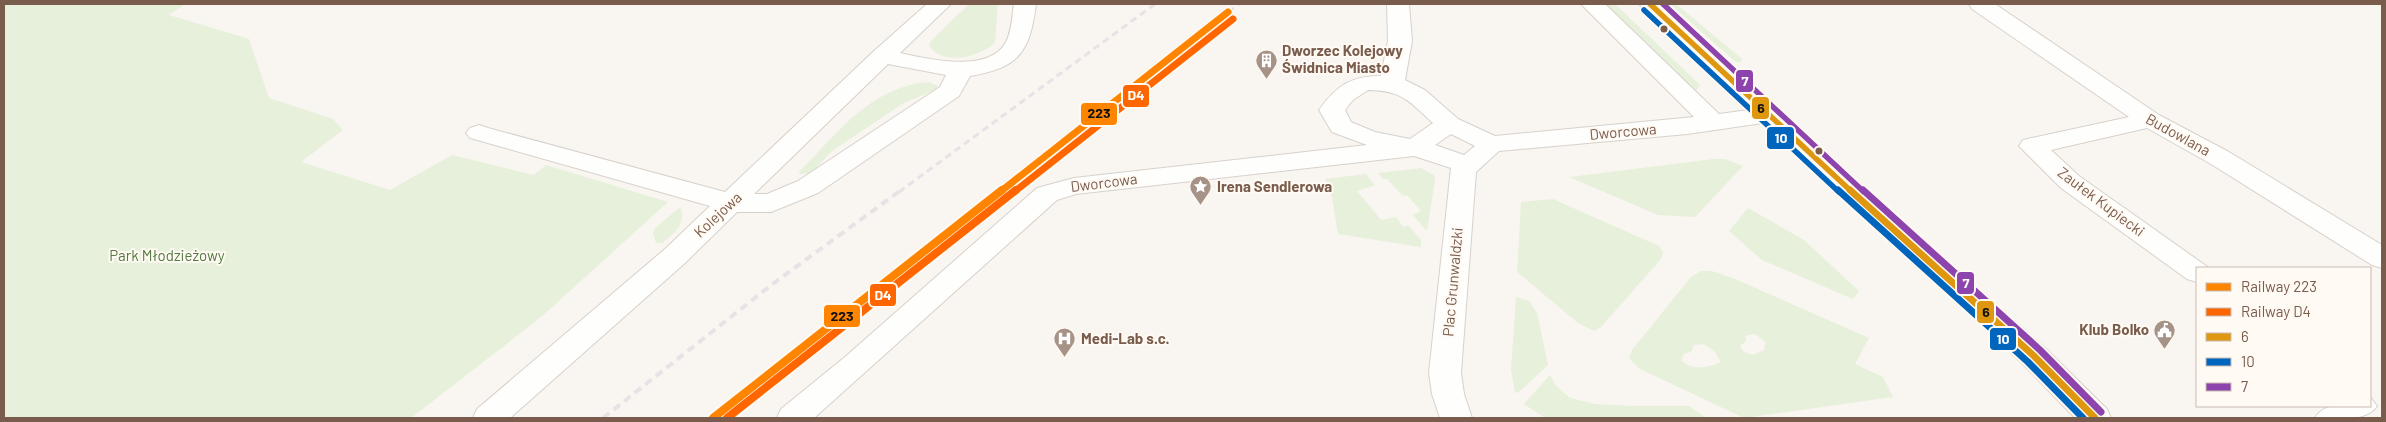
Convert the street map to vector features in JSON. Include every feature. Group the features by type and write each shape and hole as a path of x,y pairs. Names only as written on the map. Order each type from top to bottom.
{"street":[{"name":"Kolejowa","path":"489,418 536,379 732,203 882,56 940,4"},
{"path":"882,56 929,67 961,70 993,62 1002,58 1013,49 1020,31 1025,4"},
{"path":"1592,4 1714,123"},
{"path":"1650,4 2034,356 2094,418"},
{"name":"Budowlana","path":"1980,4 2150,120 2220,158 2382,258"},
{"path":"1392,83 1400,42 1399,6"},
{"path":"479,133 732,203 771,202 808,187 950,91 961,70"},
{"path":"1449,124 1415,148 1368,138 1340,127 1332,110 1344,95 1363,83 1392,83 1416,95 1449,124 1479,154"},
{"name":"Dworcowa","path":"793,418 863,359 1047,194 1074,186 1415,148 1437,154 1479,154 1769,115"},
{"name":"Zaułek Kupiecki","path":"2150,120 2032,146 2070,182 2196,271"},
{"name":"Plac Grunwaldzki","path":"1457,417 1448,394 1445,373 1464,170 1479,154"},
{"path":"2331,418 2356,407"}],"green space":[{"name":"Park Młodzieżowy","path":"4,4 185,4 169,15 249,39 269,98 333,119 343,130 301,162 390,190 452,155 534,175 546,165 668,202 540,318 411,418 4,418"},
{"path":"969,4 998,4 995,43 971,56 961,58 951,58 935,52 929,45 931,41"},
{"path":"1603,4 1615,4 1700,85 1696,91 1689,87"},
{"path":"1670,4 1676,4 1742,59 1741,62 1736,62"},
{"path":"929,82 938,86 937,89 902,104 832,151 811,173 800,174 799,172 856,114 872,102 908,85"},
{"path":"1725,159 1743,166 1695,217 1658,215 1569,177"},
{"path":"1421,168 1434,175 1435,180 1427,231 1413,215 1421,211 1407,195 1403,196 1387,179 1383,179 1378,173"},
{"path":"1366,174 1375,185 1357,191 1381,220 1396,217 1403,227 1408,225 1421,240 1421,247 1338,234 1332,197 1325,179"},
{"path":"1553,199 1659,246 1663,252 1661,259 1601,327 1594,331 1578,323 1517,272 1521,202"},
{"path":"680,207 682,218 678,228 662,243 656,243 653,233 655,228"},
{"path":"1748,208 1804,240 1859,291 1853,299 1762,260 1729,231"},
{"path":"1701,271 1712,271 1735,279 1869,338 1855,364 1883,377 1893,397 1744,418 1640,369 1629,358 1632,350 1691,277","holes":["1755,334 1766,342 1764,350 1753,355 1744,352 1740,346 1746,341 1745,336","1704,344 1715,352 1721,362 1711,366 1695,367 1681,360 1684,354 1691,352 1694,345"]},
{"path":"1516,297 1529,301 1537,313 1548,365 1518,393 1515,392 1511,370"},
{"path":"1550,375 1556,386 1570,398 1595,404 1689,406 1706,418 1545,418 1524,404"}],"railway":[{"path":"899,192 1155,4"},
{"path":"1228,12 1239,4"},
{"path":"603,418 770,286 901,190"}],"rail line":[{"name":"223","path":"713,418 1228,12"},
{"name":"D4","path":"727,418 1233,19"}],"transit line":[{"name":"6","path":"1650,4 1798,143 2034,356 2095,418"},
{"name":"7","path":"1663,4 1804,137 2040,350 2101,412"},
{"name":"10","path":"1644,10 1792,149 2028,362 2083,418"}],"place":[{"name":"Dworzec Kolejowy Świdnica Miasto","path":"1266,79"},
{"name":"Irena Sendlerowa","path":"1201,206"},
{"name":"Klub Bolko","path":"2165,349"},
{"name":"Medi-Lab s.c.","path":"1065,358"}]}
